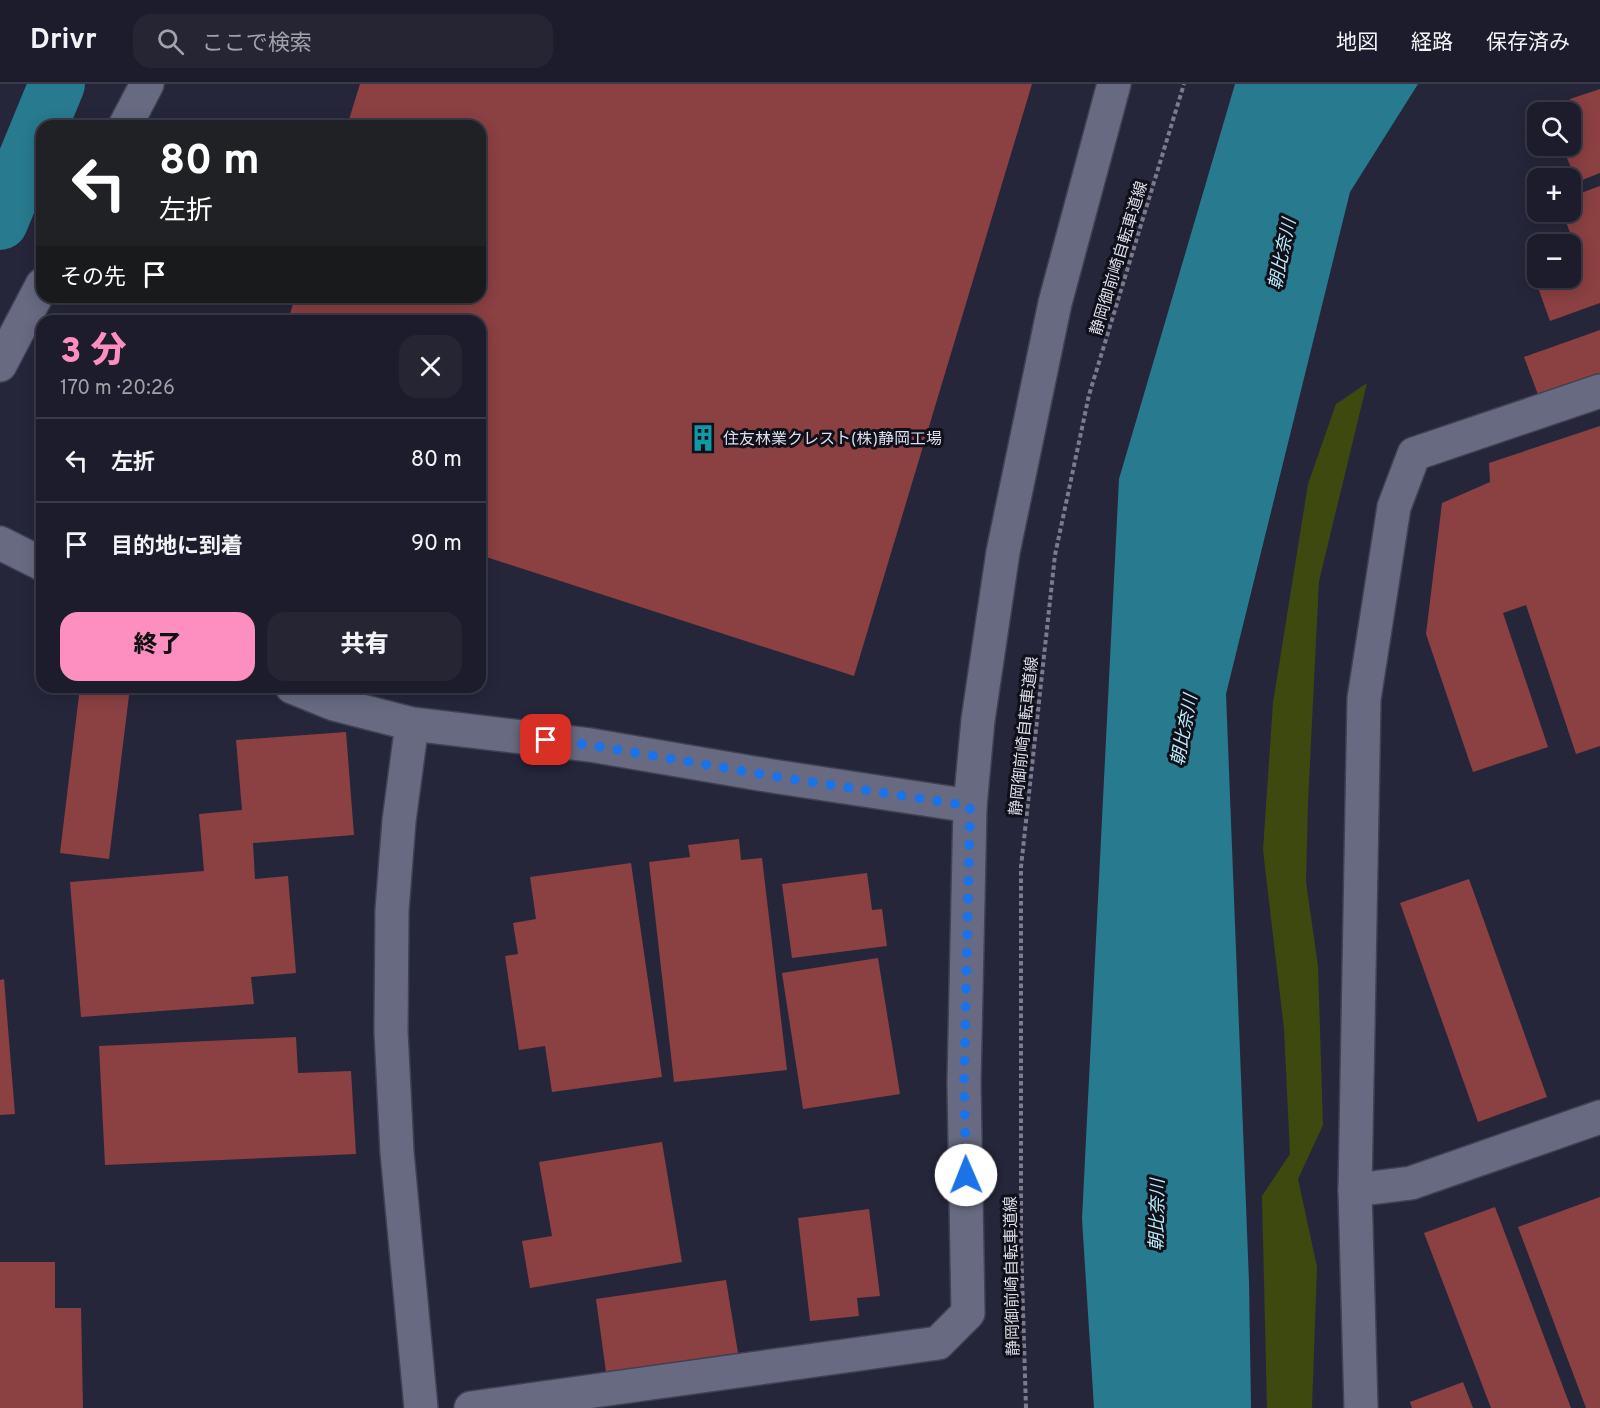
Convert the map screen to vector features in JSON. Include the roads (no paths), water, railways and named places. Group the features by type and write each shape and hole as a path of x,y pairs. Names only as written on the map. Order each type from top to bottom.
{"street":[{"path":"128,120 147,84"},
{"path":"471,1408 938,1343 968,1313 964,1083 970,806 978,720 1005,541 1054,303 1114,84"},
{"path":"0,365 36,296"},
{"path":"1361,1408 1355,1190 1365,699 1394,507 1414,454 1600,392"},
{"path":"0,543 36,561"},
{"path":"307,693 334,704 412,724 590,745 970,806"},
{"path":"412,724 399,821 392,910 391,1031 397,1152 421,1408"},
{"path":"1355,1190 1411,1183 1600,1117"}],"water":[{"name":"朝比奈川","path":"1235,84 1418,84 1350,192 1226,694 1249,1282 1251,1408 1094,1408 1082,1219 1119,479"}],"waterway":[{"path":"42,120 57,84"},
{"path":"0,222 36,135"}],"place":[{"name":"住友林業クレスト(株)静岡工場","path":"703,438"}]}
